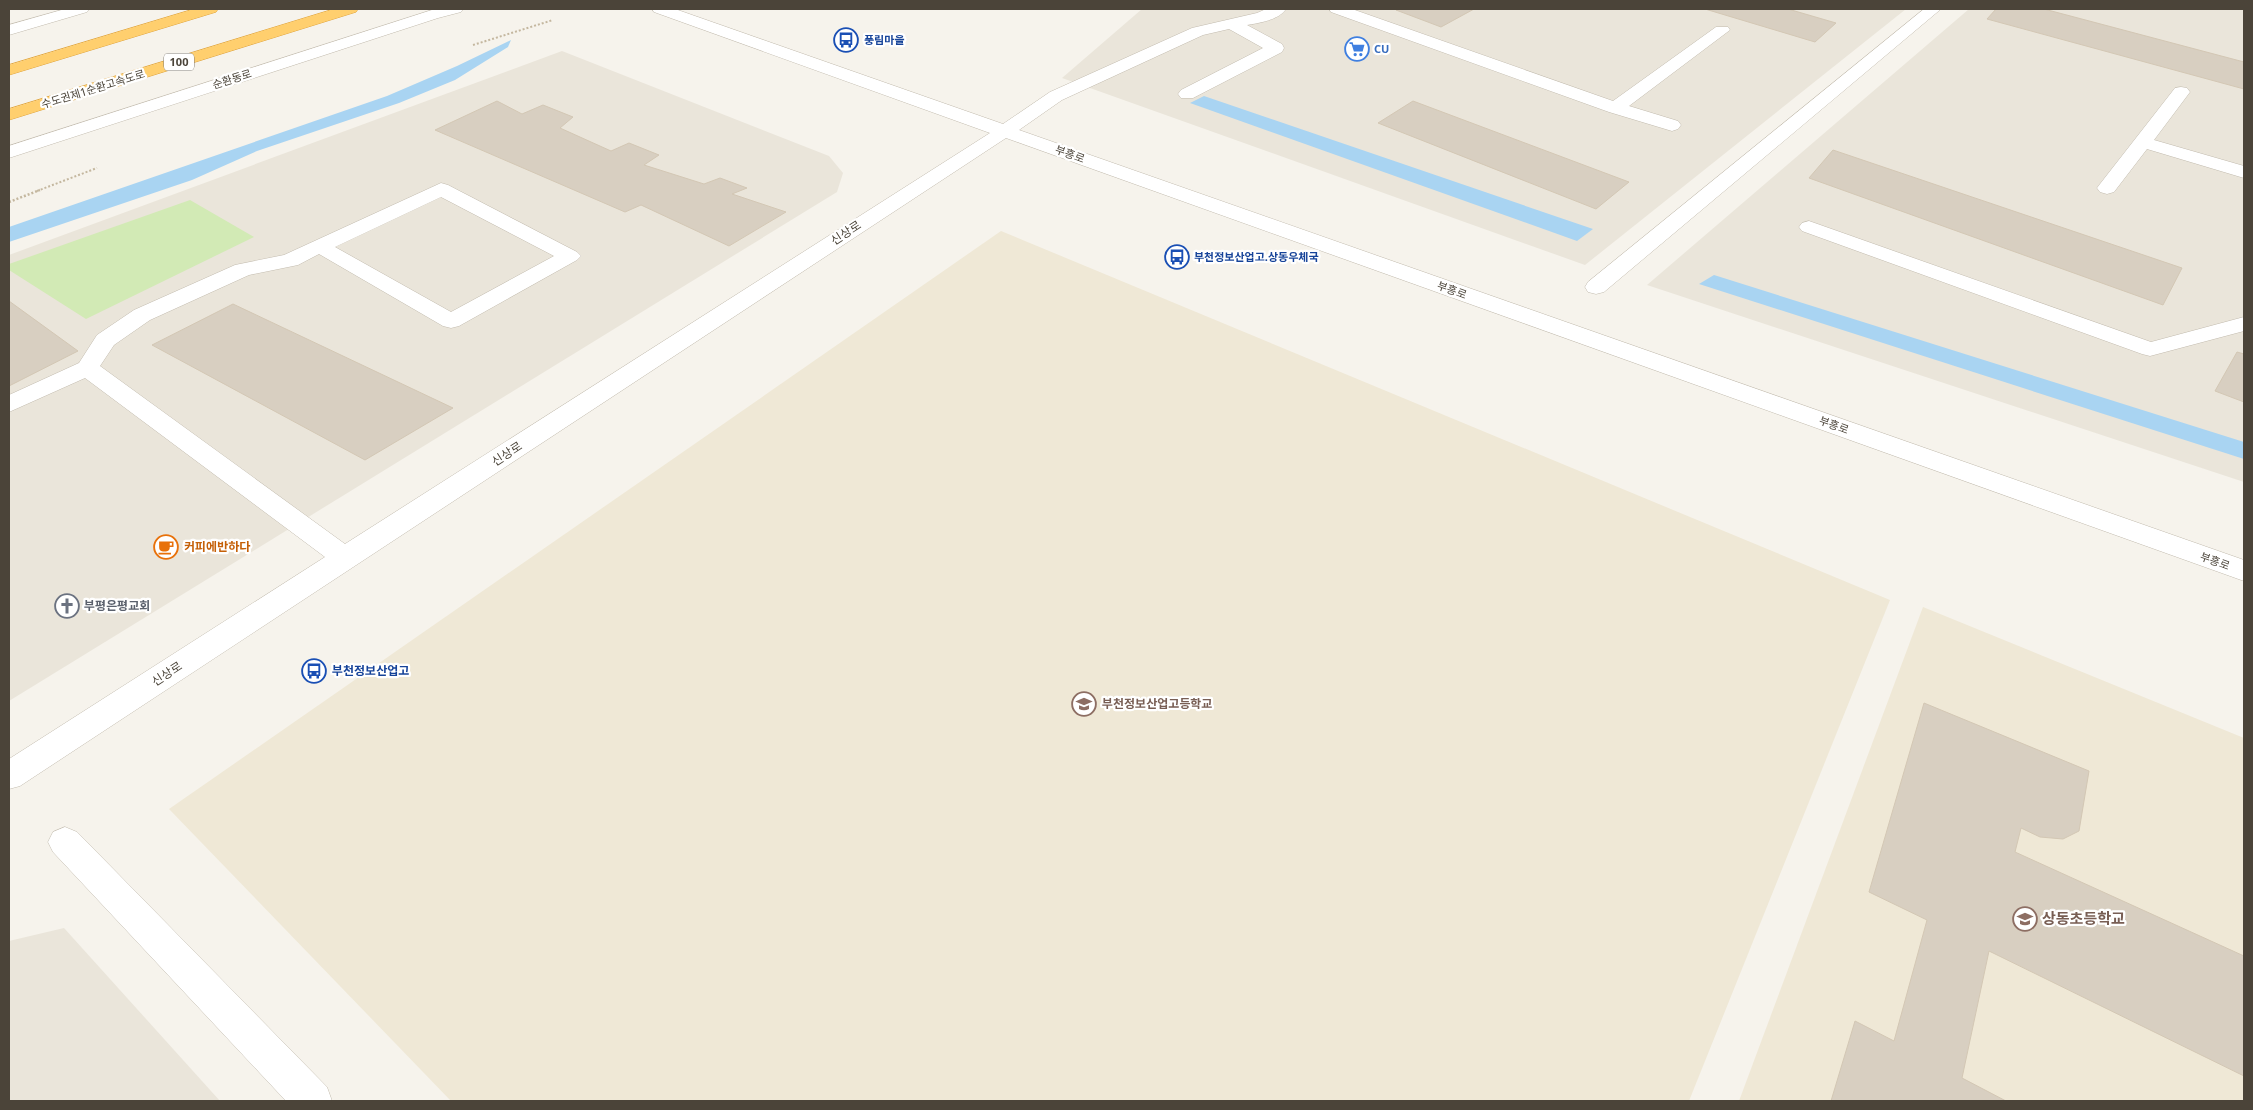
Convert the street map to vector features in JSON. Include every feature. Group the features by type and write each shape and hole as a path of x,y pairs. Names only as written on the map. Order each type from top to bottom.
{"highway":[{"path":"9,70 210,9"},
{"name":"수도권제1순환고속도로","path":"9,115 350,9"}],"street":[{"path":"9,30 81,9"},
{"name":"순환동로","path":"9,152 433,14 455,9"},
{"name":"부흥로","path":"660,9 2244,571"},
{"name":"신상로","path":"9,776 1005,131 1056,96 1198,31 1234,25 1262,17 1278,9"},
{"path":"1337,9 1647,120 1672,125"},
{"path":"1596,287 1933,9"},
{"path":"1187,94 1276,48 1234,25"},
{"path":"1615,108 1722,30"},
{"path":"2107,188 2181,92"},
{"path":"2142,142 2244,172"},
{"path":"9,404 87,368 105,340 142,315 243,270 290,260 319,246 441,189 570,256 451,321 319,246"},
{"path":"1809,226 2150,349 2244,324"},
{"path":"87,368 345,558"},
{"path":"65,842 313,1101"}],"shaded area":[{"path":"1142,9 1906,9 1585,265 1062,78"},
{"path":"1969,9 2244,9 2244,482 1647,285"},
{"path":"562,51 829,156 843,173 837,192 9,701 9,255"},
{"name":"부천정보산업고등학교","path":"1001,231 1890,600 1689,1101 451,1101 169,809"},
{"name":"상동초등학교","path":"1923,607 2244,738 2244,1101 1739,1101"},
{"path":"64,928 220,1101 9,1101 9,941"}],"green space":[{"path":"190,200 254,237 86,319 9,270 9,264"}],"water":[{"path":"511,40 508,47 455,80 399,103 257,151 192,180 9,242 9,227 387,96"},
{"path":"1204,96 1593,229 1577,241 1190,103"},
{"path":"1714,275 2244,442 2244,459 1699,284"}],"building":[{"path":"1474,9 1441,27 1396,10"},
{"path":"1705,9 1788,9 1836,23 1815,42"},
{"path":"1996,9 2044,9 2244,62 2244,89 1987,19"},
{"path":"497,101 522,114 543,105 573,117 560,128 611,151 629,143 659,155 644,165 704,184 720,178 747,188 732,194 786,212 729,246 641,205 625,212 435,130"},
{"path":"1413,101 1629,182 1596,209 1378,123"},
{"path":"1833,150 2182,268 2163,305 1809,178"},
{"path":"9,301 78,351 9,386"},
{"path":"233,304 453,408 365,460 152,345"},
{"path":"2237,352 2244,354 2244,402 2215,391"},
{"path":"1924,703 2089,771 2079,831 2063,839 2040,837 2021,828 2015,852 2244,956 2244,1076 1989,951 1962,1078 2006,1101 1831,1101 1855,1021 1894,1041 1927,920 1869,892"}],"place":[{"name":"풍림마을","path":"846,40"},
{"name":"CU","path":"1357,49"},
{"name":"부천정보산업고.상동우체국","path":"1177,257"},
{"name":"커피에반하다","path":"166,547"},
{"name":"부평은평교회","path":"67,606"},
{"name":"부천정보산업고","path":"314,671"},
{"name":"부천정보산업고등학교","path":"1084,704"},
{"name":"상동초등학교","path":"2025,919"}]}
